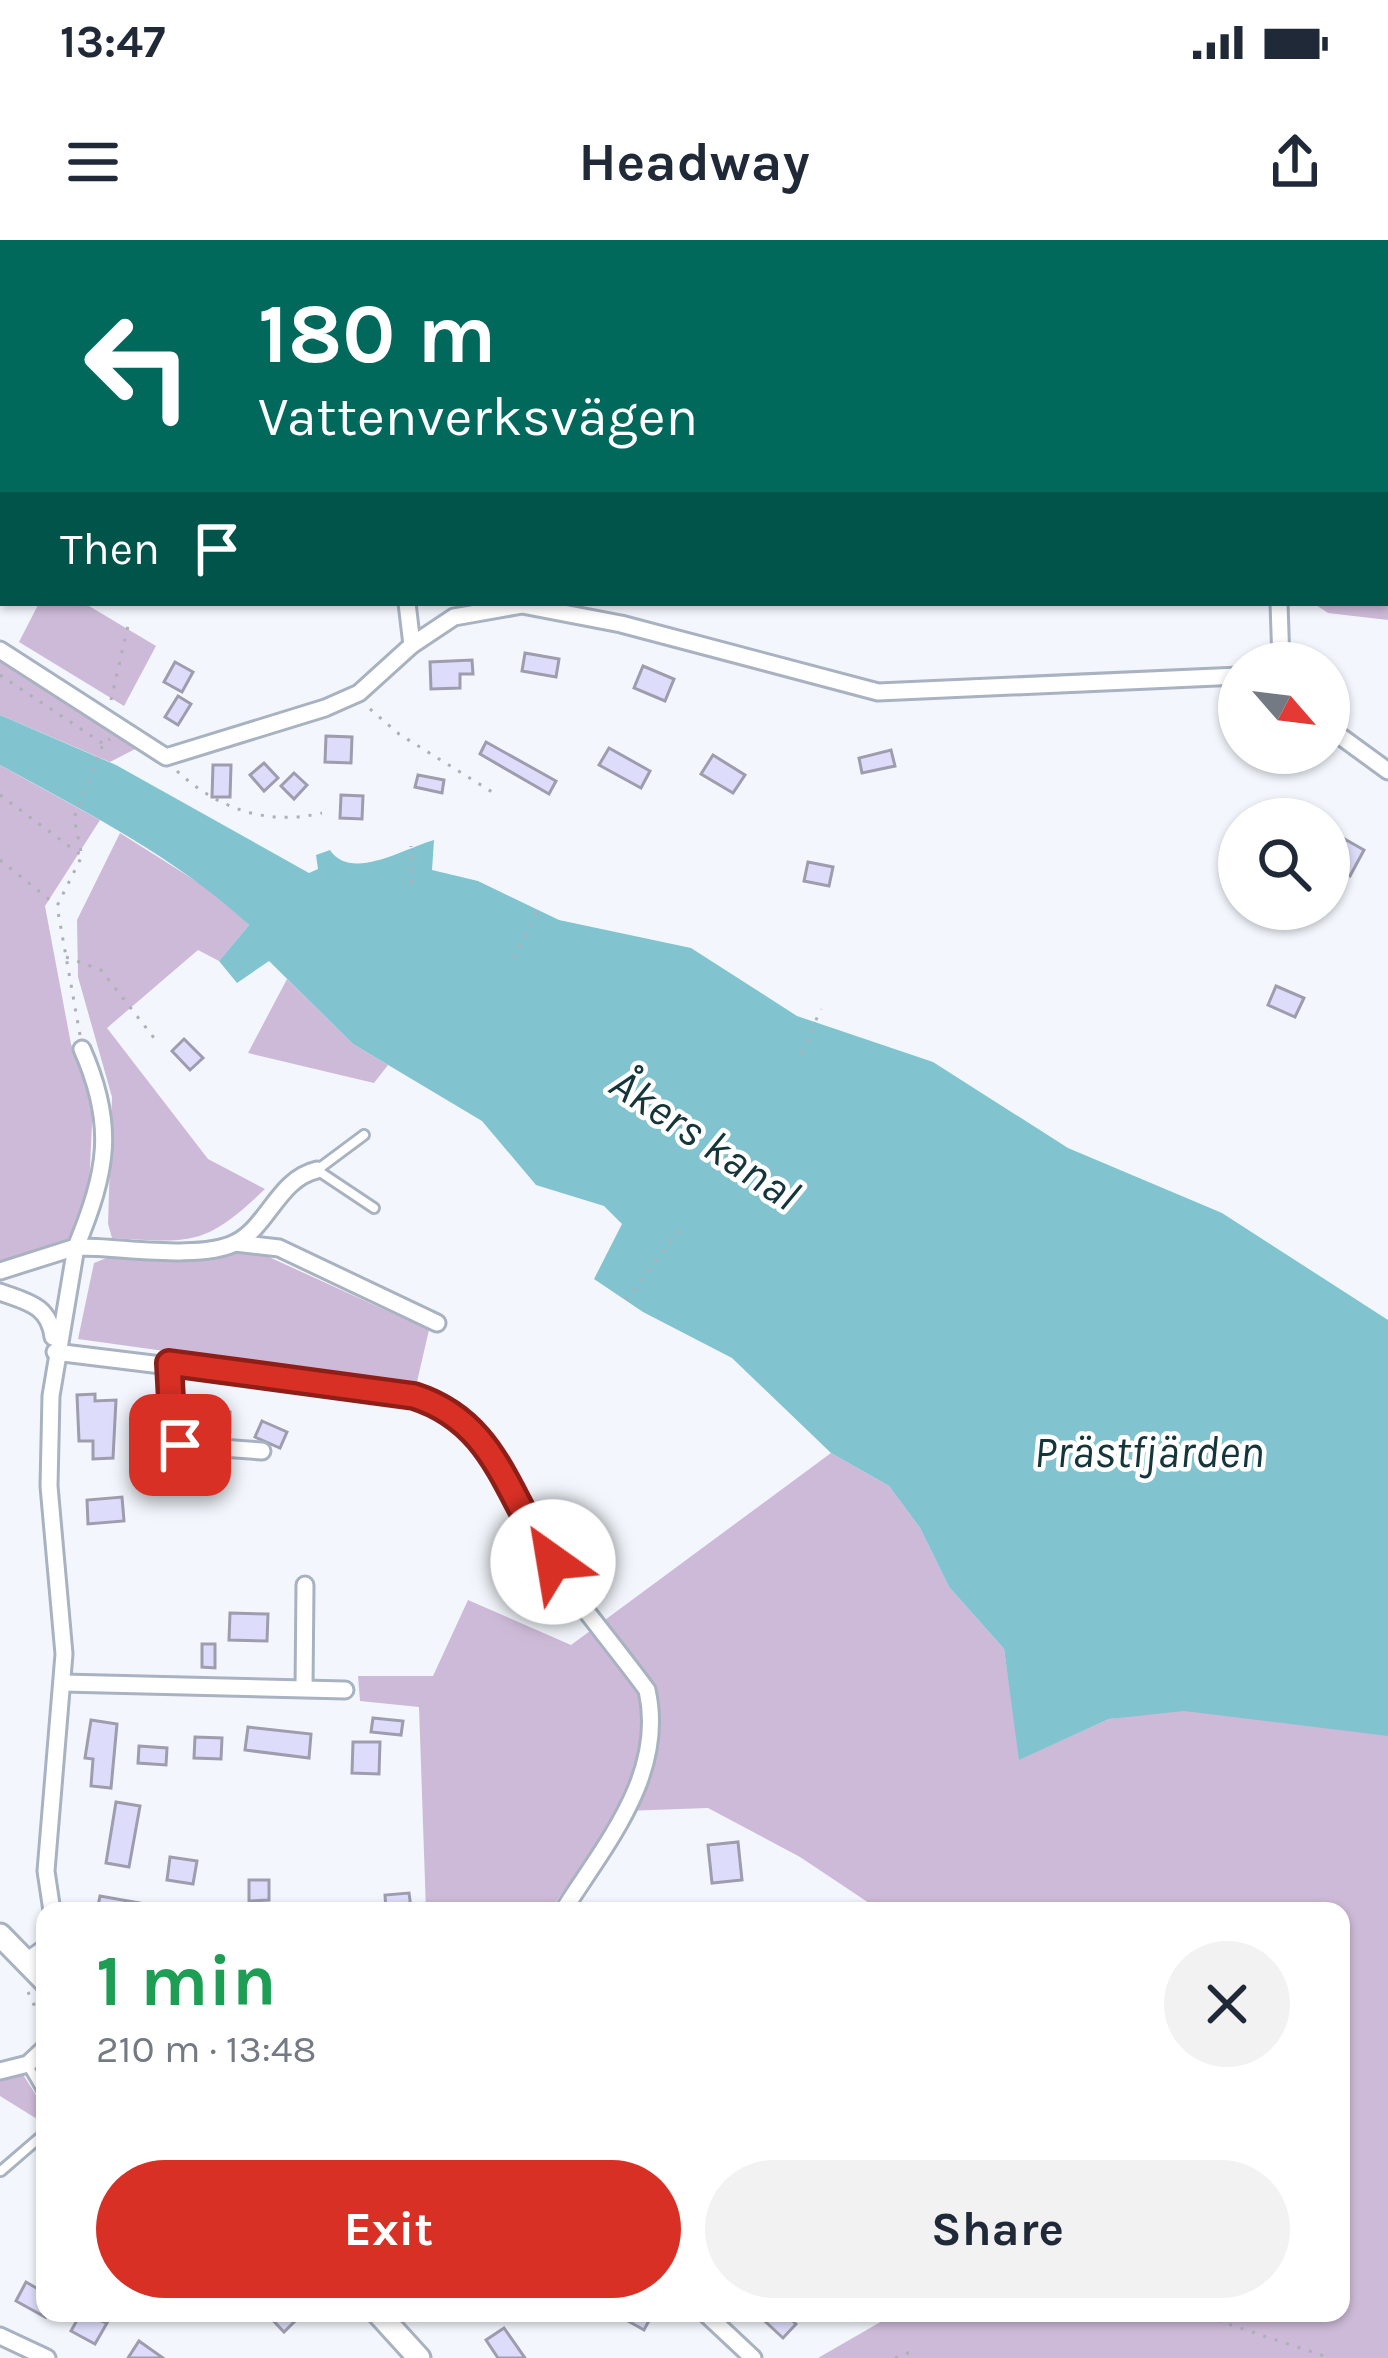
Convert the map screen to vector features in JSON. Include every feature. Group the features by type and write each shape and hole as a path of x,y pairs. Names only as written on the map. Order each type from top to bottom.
{"street":[{"path":"406,606 412,645"},
{"path":"0,650 166,758 359,693 412,645 454,617 517,606"},
{"path":"528,606 621,625 878,692 1218,677"},
{"path":"1279,606 1280,642"},
{"path":"1350,743 1388,771"},
{"path":"51,1902 46,1871 63,1682 49,1486 55,1352 76,1247 104,1162 103,1096 82,1049"},
{"path":"235,1243 300,1174 317,1170"},
{"path":"0,1271 76,1247 184,1250 235,1243 279,1247 437,1323"},
{"path":"0,1292 38,1306 51,1320 55,1352"},
{"path":"55,1352 414,1396 446,1406 478,1434 502,1471 529,1530 647,1690 654,1722 651,1756 643,1774 568,1902"},
{"path":"169,1363 173,1437 180,1445 262,1451"},
{"path":"304,1688 305,1585"},
{"path":"63,1682 345,1690"},
{"path":"0,1935 36,1972"},
{"path":"25,1962 36,1954"},
{"path":"0,2071 28,2064 36,2056"},
{"path":"385,2322 419,2358"},
{"path":"715,2322 753,2358"},
{"path":"0,2336 47,2358"}],"lane":[{"path":"364,1135 317,1170 374,1208"},
{"path":"28,2064 36,2079"},
{"path":"1,2171 36,2141"}],"path":[{"path":"103,716 116,690 128,626"},
{"path":"0,675 103,744 74,818 82,856 57,906 82,1049"},
{"path":"359,693 375,716 399,734 497,795"},
{"path":"166,758 210,800 288,821 322,813"},
{"path":"0,795 82,856"},
{"path":"411,846 411,883"},
{"path":"0,860 57,906"},
{"path":"514,958 538,910"},
{"path":"66,957 101,970 158,1043"},
{"path":"800,1053 821,1009"},
{"path":"626,1300 681,1227"},
{"path":"1222,2322 1330,2358"},
{"path":"895,2358 910,2352"}],"shaded area":[{"path":"37,606 89,606 156,646 124,706 19,642"},
{"path":"1318,606 1388,606 1388,620 1328,613"},
{"path":"0,661 67,699 137,748 110,762 0,715"},
{"path":"0,765 100,820 45,906 71,1044 93,1103 87,1232 56,1260 0,1272"},
{"path":"120,833 215,893 249,925 219,961 198,950 107,1028 208,1159 265,1189 212,1231 180,1240 112,1238 108,1224 112,1097 78,977 77,920"},
{"path":"287,979 353,1044 388,1065 374,1083 248,1053"},
{"path":"258,1252 429,1330 416,1386 78,1339 94,1263 114,1255 187,1258"},
{"path":"831,1453 889,1486 920,1528 949,1587 1004,1649 1020,1759 1109,1719 1388,1676 1388,2358 818,2358 880,2322 1350,2322 1350,1902 868,1902 800,1857 708,1808 624,1811 556,1902 426,1902 419,1707 360,1701 358,1676 433,1676 468,1600 571,1645"},
{"path":"20,2070 36,2095 36,2118 0,2096 0,2080"}],"water":[{"name":"Prästfjärden","path":"0,715 116,765 309,873 318,869 316,855 330,850 339,859 364,863 434,840 432,870 478,881 559,920 691,948 797,1016 933,1062 1068,1148 1222,1213 1388,1320 1388,1736 1184,1711 1109,1719 1019,1760 1004,1649 949,1587 920,1528 889,1486 831,1453 732,1358 643,1312 594,1279 622,1224 604,1206 536,1185 482,1121 353,1044 269,961 237,983 219,961 249,925 161,857 0,765"}],"building":[{"path":"525,653 559,659 556,677 522,671"},
{"path":"472,660 473,674 460,674 460,688 431,689 430,662"},
{"path":"175,662 193,672 182,692 164,682"},
{"path":"643,666 674,679 665,701 634,688"},
{"path":"178,696 191,704 178,725 165,717"},
{"path":"326,736 352,737 351,763 325,762"},
{"path":"486,742 556,781 549,794 480,754"},
{"path":"609,748 650,771 641,788 599,765"},
{"path":"891,750 895,766 862,773 859,758"},
{"path":"713,755 745,775 733,793 701,774"},
{"path":"264,763 278,778 264,791 250,775"},
{"path":"213,765 231,765 230,797 212,797"},
{"path":"294,773 307,785 294,799 281,786"},
{"path":"418,775 444,780 442,793 415,787"},
{"path":"341,795 363,796 362,819 340,818"},
{"path":"1350,842 1364,850 1350,876"},
{"path":"808,862 833,867 829,886 804,881"},
{"path":"1276,986 1304,998 1295,1017 1268,1005"},
{"path":"184,1039 203,1058 190,1070 172,1051"},
{"path":"95,1394 95,1401 116,1400 113,1458 93,1459 93,1441 79,1441 77,1395"},
{"path":"196,1412 230,1412 230,1432 196,1432"},
{"path":"262,1421 287,1432 280,1448 255,1437"},
{"path":"122,1497 124,1521 88,1524 87,1500"},
{"path":"230,1613 268,1614 267,1641 229,1640"},
{"path":"202,1644 215,1644 215,1668 202,1667"},
{"path":"373,1718 403,1721 401,1735 371,1732"},
{"path":"91,1720 117,1724 111,1788 91,1786 93,1759 85,1758"},
{"path":"248,1727 311,1734 309,1758 245,1750"},
{"path":"195,1737 222,1738 221,1759 194,1758"},
{"path":"353,1742 380,1742 379,1774 352,1773"},
{"path":"139,1746 167,1748 166,1765 138,1763"},
{"path":"116,1802 140,1806 129,1867 106,1863"},
{"path":"738,1842 742,1880 712,1883 708,1845"},
{"path":"170,1857 197,1861 193,1884 167,1880"},
{"path":"249,1880 269,1880 269,1900 249,1901"},
{"path":"409,1893 410,1902 385,1902 385,1895"},
{"path":"100,1896 134,1902 99,1902"},
{"path":"26,2282 36,2288 36,2312 16,2301"},
{"path":"76,2322 107,2323 95,2344 71,2331"},
{"path":"275,2322 294,2322 284,2332"},
{"path":"766,2322 796,2324 783,2338"},
{"path":"504,2328 525,2358 498,2358 486,2340"},
{"path":"139,2341 163,2358 128,2358"}],"route":[{"path":"180,1445 173,1437 169,1363 414,1396 446,1406 478,1434 502,1471 529,1530 553,1562"}],"water label":[{"name":"Åkers kanal","path":"705,1139"}]}
